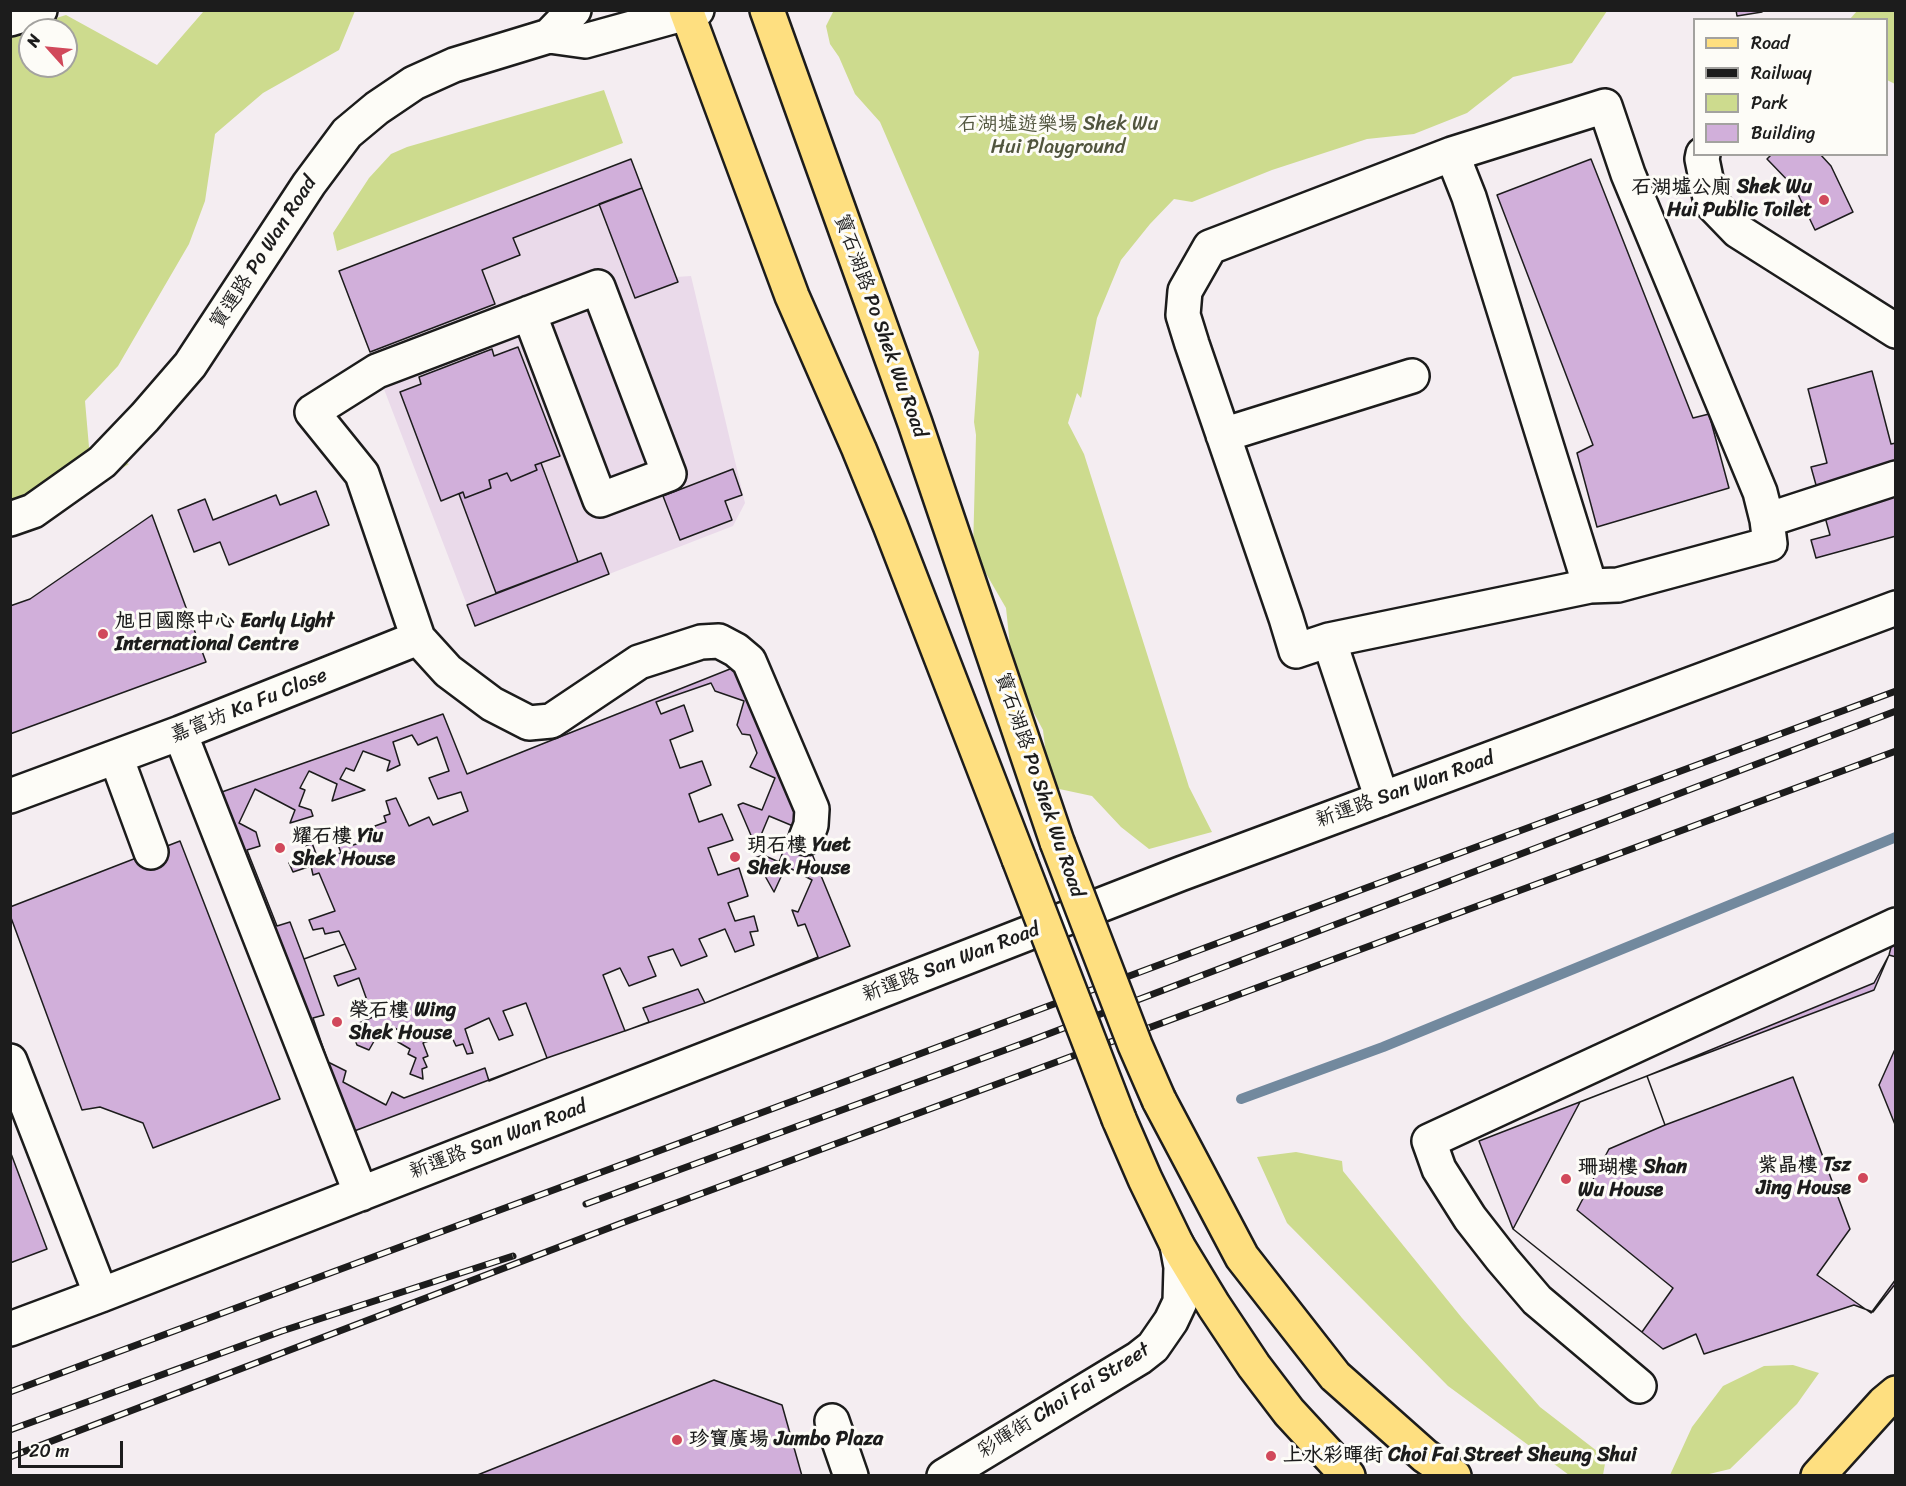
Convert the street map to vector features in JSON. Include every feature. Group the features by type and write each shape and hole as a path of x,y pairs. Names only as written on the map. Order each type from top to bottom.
{"main road":[{"name":"寶石湖路 Po Shek Wu Road","path":"767,10 915,423 1057,842 1135,1045 1159,1100 1242,1257 1329,1369 1384,1422 1425,1456 1454,1476"},
{"name":"寶石湖路 Po Shek Wu Road","path":"690,12 792,296 881,503 1144,1179 1177,1245 1254,1366 1289,1412 1348,1476"},
{"path":"1818,1476 1884,1403 1896,1393"}],"street":[{"path":"10,19 40,10"},
{"name":"寶運路 Po Wan Road","path":"549,36 574,10"},
{"name":"寶運路 Po Wan Road","path":"10,519 33,511 102,462 145,417 190,365 309,184 347,133 377,108 414,83 454,65 549,36 585,41 690,12"},
{"path":"1605,106 1628,174 1760,492 1770,544 1618,585 1590,586 1329,640 1296,651 1183,315 1185,291 1210,247 1452,154 1605,106"},
{"path":"1452,154 1469,197 1590,586"},
{"path":"1703,156 1711,203 1738,231 1896,331"},
{"path":"529,313 600,500 669,474 598,287 529,313 377,371 312,412 362,474 418,638 448,671 492,704 529,723 551,721 639,662 701,642 719,641 736,650 749,662 812,809 811,825 806,838"},
{"path":"1223,435 1412,376"},
{"path":"1767,520 1896,478"},
{"name":"新運路 San Wan Road","path":"10,1329 1180,874 1896,608"},
{"name":"嘉富坊 Ka Fu Close","path":"10,796 180,733 418,638"},
{"path":"1329,640 1382,799"},
{"path":"180,733 361,1194"},
{"path":"116,757 151,852"},
{"path":"1638,1386 1537,1300 1523,1284 1470,1218 1439,1169 1429,1141 1896,925"},
{"path":"10,1061 101,1295"},
{"name":"彩暉街 Choi Fai Street","path":"944,1476 1139,1358 1153,1347 1171,1321 1180,1302 1181,1267 1177,1245"},
{"path":"832,1421 851,1476"}],"shaded area":[{"path":"631,159 676,277 691,276 745,503 733,526 475,626 339,272"}],"green space":[{"name":"石湖墟遊樂場 Shek Wu Hui Playground","path":"834,10 1607,11 1572,63 1513,77 1467,113 1414,134 1367,139 1272,170 1192,202 1174,199 1121,260 1097,318 1081,398 1077,393 1068,423 1084,454 1189,787 1212,832 1149,849 1121,827 1092,796 1050,787 1043,730 1013,674 1006,608 973,551 976,435 974,422 979,352 880,122 855,94 839,57 830,44 826,26"},
{"path":"355,11 339,50 263,93 215,134 205,201 189,244 118,366 85,401 89,447 129,464 11,535 11,32 18,30 18,78 78,78 78,22 157,65 203,12"},
{"path":"1857,11 1895,11 1895,84 1888,80 1888,18 1851,18"},
{"path":"66,15 71,18 56,18"},
{"path":"604,90 623,143 337,251 333,233 369,178 391,154 407,147"},
{"path":"1296,1152 1342,1161 1343,1171 1462,1318 1540,1407 1606,1458 1603,1475 1569,1475 1448,1386 1287,1223 1257,1157"},
{"path":"1793,1365 1819,1373 1797,1404 1730,1469 1705,1475 1670,1475 1692,1427 1723,1386 1764,1366"}],"building":[{"path":"1736,10 1762,10 1762,12 1737,16"},
{"name":"石湖墟公廁 Shek Wu Hui Public Toilet","path":"1770,156 1822,156 1831,166 1853,212 1815,230 1795,188 1767,159"},
{"path":"631,159 642,188 513,238 520,255 482,270 495,304 370,352 339,271"},
{"path":"1591,159 1693,418 1709,414 1729,488 1597,527 1577,453 1593,445 1497,195"},
{"path":"642,188 678,282 635,298 599,204"},
{"path":"518,347 560,456 535,465 537,470 511,481 507,473 489,480 491,488 465,498 463,492 441,501 400,392 421,384 419,377 492,349 494,356"},
{"path":"1872,371 1891,444 1896,443 1896,536 1816,558 1811,540 1830,535 1811,467 1827,463 1808,389"},
{"path":"541,463 578,562 496,593 459,494 463,492 465,498 491,488 489,480 507,473 511,481 537,470 535,465"},
{"path":"733,469 742,495 725,501 732,520 680,540 663,496"},
{"path":"316,491 329,525 229,565 220,542 194,552 178,510 205,499 213,520 276,495 280,505"},
{"name":"旭日國際中心 Early Light International Centre","path":"152,515 206,662 10,734 10,606 30,599"},
{"path":"601,553 609,574 475,626 467,605"},
{"path":"735,667 850,946 705,1003 547,1058 349,1133 219,793 443,714 467,774"},
{"name":"玥石樓 Yuet Shek House","path":"711,683 715,691 744,701 737,725 742,734 750,735 757,753 750,767 775,778 762,810 743,803 738,805 756,847 769,816 793,826 779,862 763,855 755,858 774,892 786,866 812,880 798,912 792,910 798,926 805,924 818,957 705,1003 698,989 643,1008 649,1022 625,1031 603,975 620,968 629,986 656,976 648,957 673,949 681,966 707,956 699,939 725,929 735,952 754,945 750,932 758,931 754,916 735,921 728,903 748,896 739,868 718,875 708,848 733,840 722,814 699,822 689,794 711,785 702,761 680,768 670,740 693,731 684,705 661,714 656,702"},
{"name":"耀石樓 Yiu Shek House","path":"412,735 418,745 437,737 449,771 429,778 438,799 461,792 468,811 433,825 429,817 409,826 396,798 386,801 390,814 384,816 386,822 375,826 376,838 353,845 343,826 333,830 341,853 318,859 312,843 306,846 308,851 301,853 302,858 289,863 293,872 311,866 313,875 319,873 335,911 309,920 313,930 323,928 325,934 339,931 345,944 304,959 290,922 277,926 247,850 260,846 256,832 239,823 255,789 295,810 290,823 313,816 311,810 299,806 305,790 300,788 309,771 337,784 332,801 365,790 340,779 346,768 354,771 363,751 390,761 387,771 400,765 393,742"},
{"path":"180,841 280,1099 153,1148 143,1123 100,1107 82,1110 10,915 10,907"},
{"path":"1896,928 1896,1283 1873,1312 1854,1305 1704,1354 1696,1334 1663,1349 1513,1229 1479,1141 1647,1076 1874,983 1889,955"},
{"name":"榮石樓 Wing Shek House","path":"345,944 356,969 334,976 338,986 359,978 373,1017 350,1027 357,1045 369,1050 377,1036 384,1039 391,1026 402,1032 398,1042 410,1049 408,1054 416,1058 410,1074 423,1079 422,1069 427,1067 423,1058 428,1056 423,1043 450,1033 456,1046 463,1044 467,1054 473,1053 465,1029 489,1018 499,1040 513,1035 503,1011 526,1003 547,1058 489,1081 485,1068 404,1098 392,1092 386,1105 343,1082 346,1071 328,1062 313,1018 324,1015 304,959"},
{"name":"紫晶樓 Tsz Jing House","path":"1889,955 1896,957 1896,1047 1879,1085 1896,1127 1896,1279 1871,1313 1817,1275 1850,1229 1793,1077 1665,1125 1647,1076 1874,990"},
{"name":"珊瑚樓 Shan Wu House","path":"1647,1076 1665,1125 1609,1149 1577,1210 1673,1288 1642,1332 1513,1229 1580,1102"},
{"path":"10,1151 47,1249 10,1263"},
{"name":"珍寶廣場 Jumbo Plaza","path":"714,1380 782,1405 802,1476 475,1476"}],"waterway":[{"path":"1241,1099 1383,1047 1896,837"}],"railway":[{"path":"10,1392 1896,691"},
{"path":"586,1204 1035,1039 1896,711"},
{"path":"10,1457 622,1223 1896,751"},
{"path":"10,1430 282,1331 513,1256"}],"place":[{"name":"石湖墟公廁 Shek Wu Hui Public Toilet","path":"1824,200"},
{"name":"旭日國際中心 Early Light International Centre","path":"103,634"},
{"name":"耀石樓 Yiu Shek House","path":"280,848"},
{"name":"玥石樓 Yuet Shek House","path":"735,857"},
{"name":"榮石樓 Wing Shek House","path":"337,1022"},
{"name":"紫晶樓 Tsz Jing House","path":"1863,1178"},
{"name":"珊瑚樓 Shan Wu House","path":"1566,1179"},
{"name":"珍寶廣場 Jumbo Plaza","path":"677,1440"},
{"name":"上水彩暉街 Choi Fai Street Sheung Shui","path":"1271,1456"}]}
